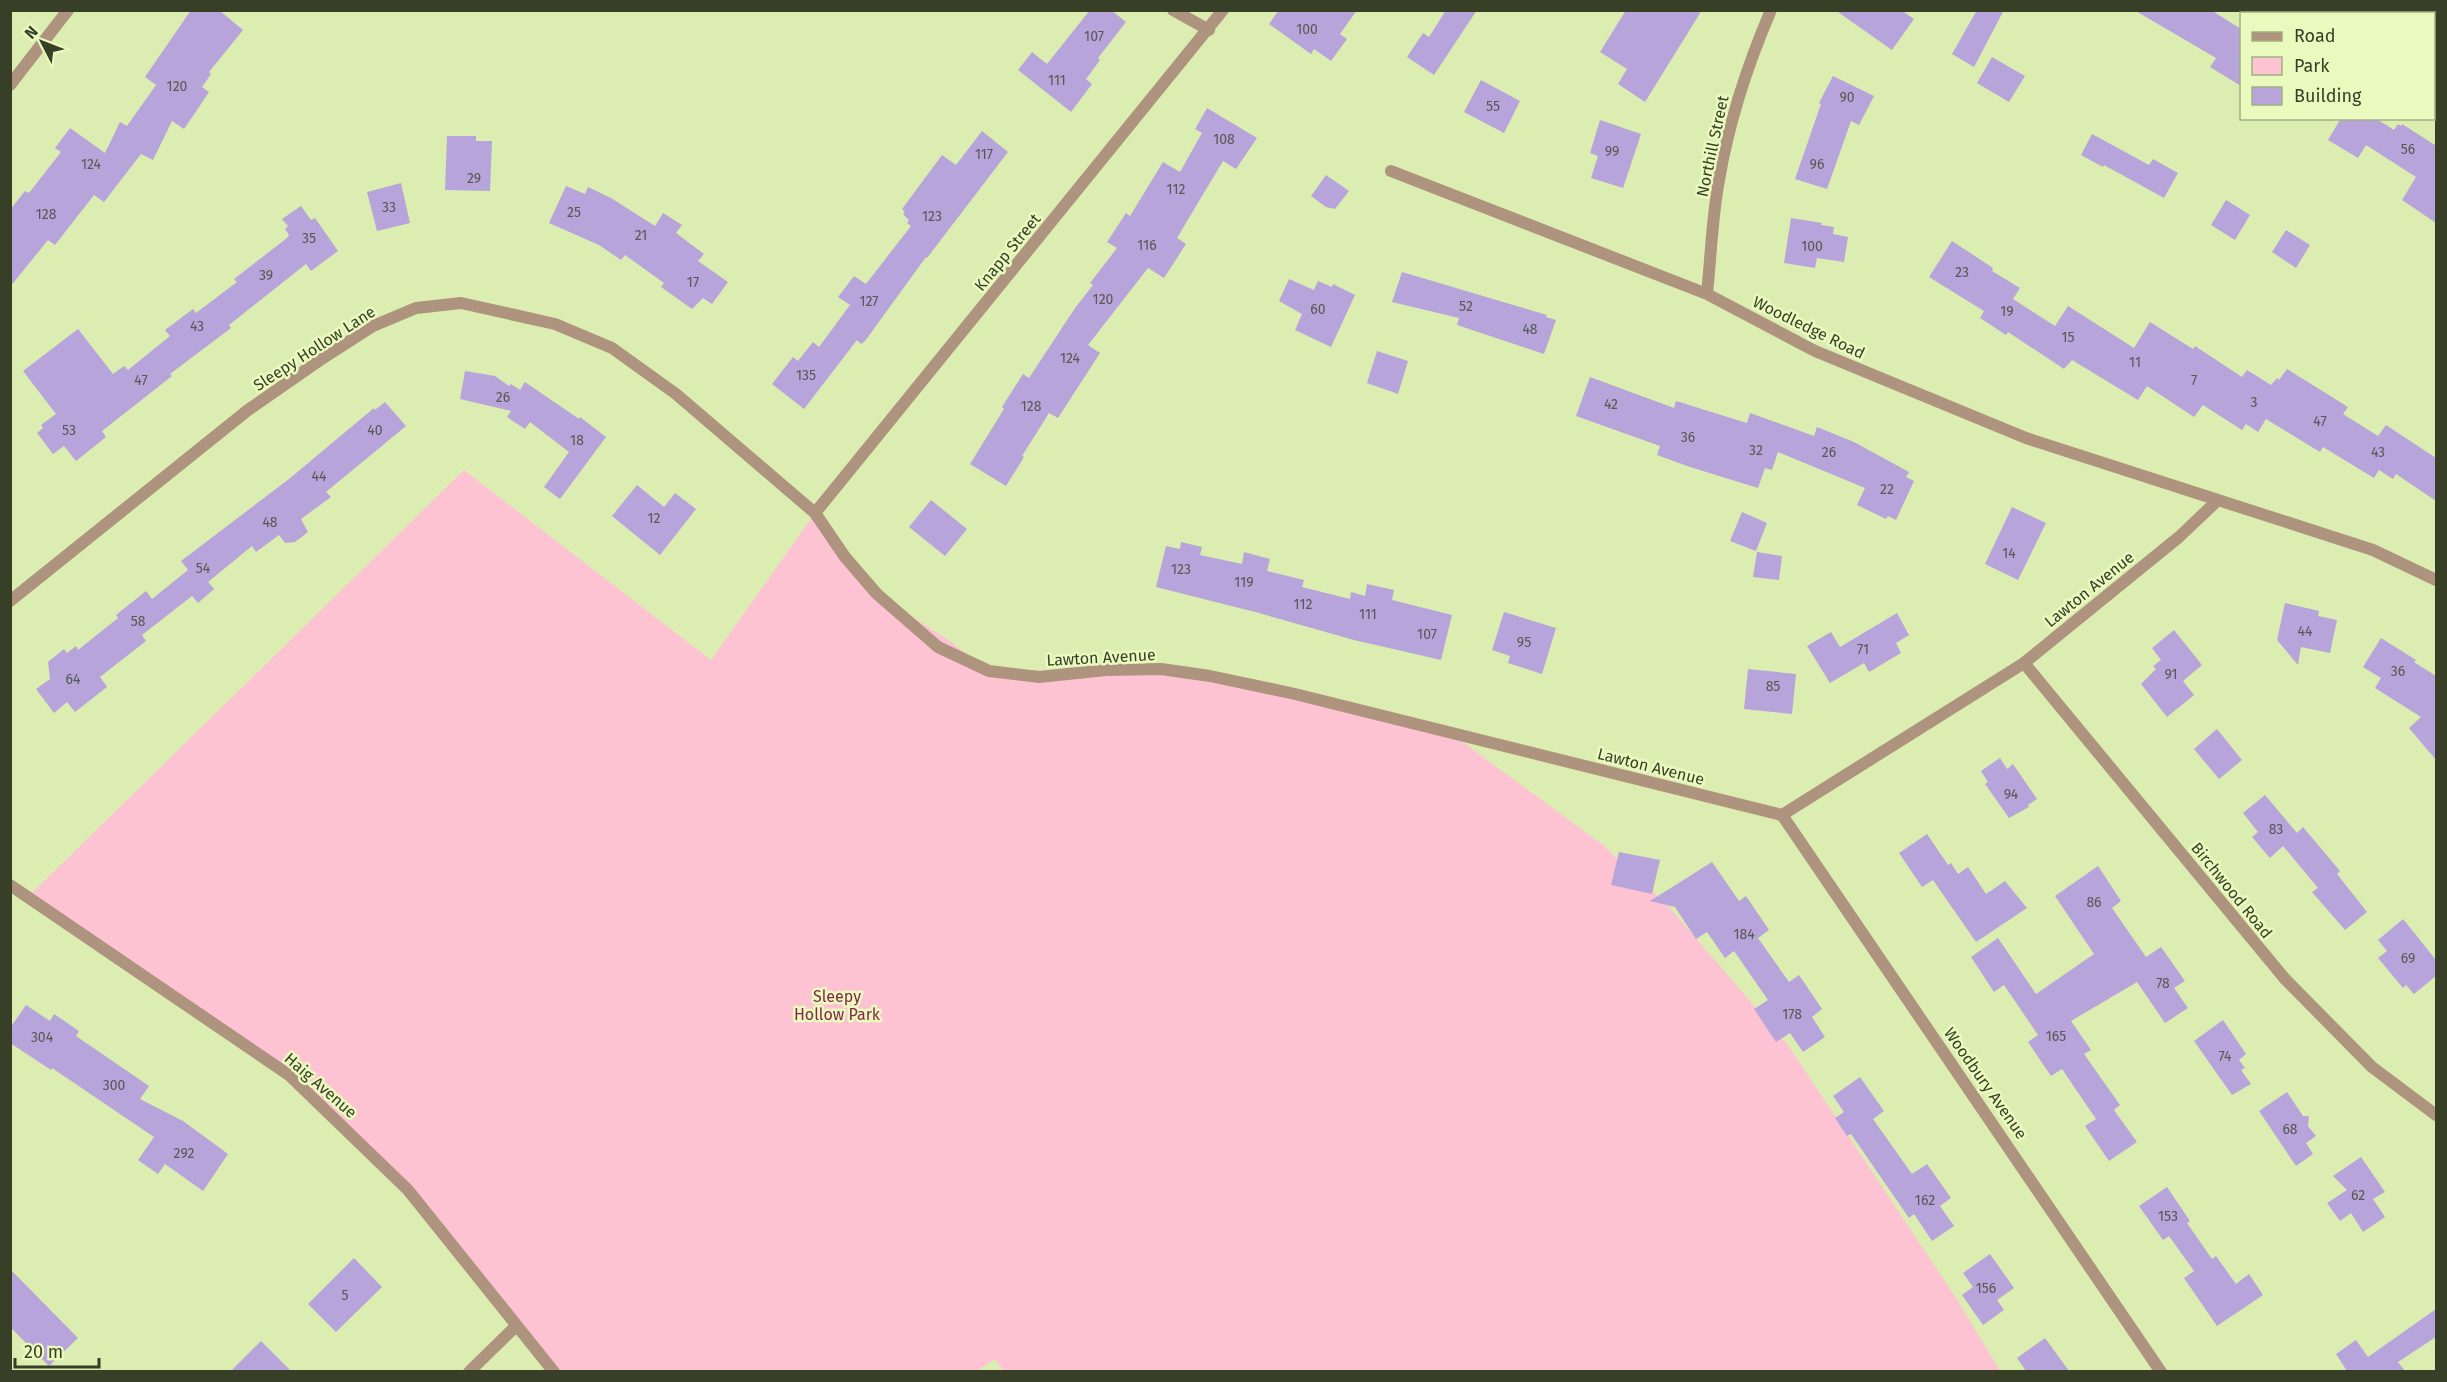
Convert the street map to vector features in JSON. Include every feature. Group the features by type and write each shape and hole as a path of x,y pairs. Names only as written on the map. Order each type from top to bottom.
{"street":[{"path":"10,85 68,10"},
{"path":"1173,10 1209,30"},
{"name":"Knapp Street","path":"815,513 1223,10"},
{"name":"Northill Street","path":"1707,294 1719,182 1733,114 1749,62 1771,10"},
{"name":"Woodledge Road","path":"1391,171 1707,294 1815,351 2026,438 2218,500"},
{"name":"Sleepy Hollow Lane","path":"10,601 248,410 320,360 372,326 416,308 461,303 555,324 612,348 676,394 815,513"},
{"path":"2218,500 2373,550 2436,580"},
{"name":"Lawton Avenue","path":"815,513 845,557 877,594 938,647 989,671 1038,677 1106,670 1161,669 1210,676 1295,694 1782,815 2024,663 2179,537 2218,500"},
{"name":"Birchwood Road","path":"2024,663 2285,979 2372,1067 2436,1116"},
{"name":"Woodbury Avenue","path":"1782,815 2161,1371"},
{"name":"Haig Avenue","path":"10,885 288,1075 408,1190 554,1371"},
{"path":"469,1371 516,1326"}],"green space":[{"name":"Sleepy Hollow Park","path":"464,470 711,660 815,513 877,594 950,641 989,671 1161,669 1441,726 1603,845 1669,907 1788,1045 1958,1301 2000,1371 1004,1372 995,1359 976,1372 554,1371 408,1190 289,1075 28,897"}],"building":[{"path":"191,10 219,10 243,30 209,72 211,74 202,87 209,92 184,129 172,121 153,160 141,154 104,202 94,195 55,245 48,240 10,287 10,210 25,191 29,193 61,152 55,148 70,128 105,153 120,122 127,126 156,85 145,77"},
{"path":"1090,10 1111,10 1126,22 1098,58 1100,60 1086,79 1092,84 1071,112 1018,70 1032,52 1047,64"},
{"path":"1279,10 1357,10 1340,34 1347,39 1331,61 1314,49 1311,54 1269,24"},
{"path":"1446,10 1477,10 1434,75 1407,57 1423,33 1429,37"},
{"path":"1626,10 1702,10 1645,102 1618,84 1627,69 1600,52"},
{"path":"1835,10 1901,10 1914,19 1892,50"},
{"path":"1977,10 2004,10 1974,67 1952,54"},
{"path":"2134,10 2211,10 2240,28 2240,85 2210,67 2216,58"},
{"path":"1992,57 2025,76 2009,102 1977,83"},
{"path":"1833,76 1874,96 1859,125 1851,121 1827,189 1795,179 1821,104 1819,103"},
{"path":"1481,80 1520,101 1504,133 1464,112"},
{"path":"1207,108 1257,138 1236,169 1223,161 1177,238 1186,244 1164,278 1148,268 1088,345 1100,353 1058,418 1049,413 1006,486 970,464 1023,374 1029,378 1093,285 1090,283 1117,248 1107,242 1126,213 1130,216 1163,162 1180,172 1202,133 1195,129"},
{"path":"1600,120 1641,134 1623,188 1591,178 1598,156 1590,153"},
{"path":"2340,120 2378,120 2394,130 2398,124 2401,126 2402,124 2435,145 2436,142 2436,223 2402,200 2416,177 2366,145 2358,158 2328,140"},
{"path":"982,131 1008,152 926,257 865,341 861,344 857,340 804,409 772,384 793,357 798,361 813,342 819,347 850,305 838,297 854,276 866,284 911,226 907,223 909,220 903,214 905,212 902,209 942,155 956,165"},
{"path":"2092,134 2149,165 2153,159 2178,173 2164,198 2081,155"},
{"path":"447,136 476,136 476,141 492,141 490,191 445,190"},
{"path":"1326,175 1349,191 1335,209 1326,207 1311,196"},
{"path":"401,183 410,223 377,231 367,192"},
{"path":"566,186 585,194 588,187 611,198 655,226 663,213 682,225 676,233 704,254 698,261 728,282 712,304 703,298 692,309 661,287 664,283 625,255 621,260 599,245 549,223"},
{"path":"2226,200 2250,215 2235,240 2211,225"},
{"path":"301,206 311,220 315,218 338,251 311,271 306,264 229,325 231,328 170,374 172,376 102,431 106,437 76,461 64,446 53,454 37,433 43,428 41,425 56,414 23,371 78,329 113,374 124,366 128,370 170,336 165,330 193,309 196,313 237,282 234,279 287,238 289,235 285,229 288,226 282,219"},
{"path":"1791,218 1834,227 1833,234 1848,237 1844,262 1817,258 1815,268 1784,263"},
{"path":"2286,230 2310,245 2296,268 2272,252"},
{"path":"1952,241 1993,268 1992,271 2020,288 2013,299 2055,326 2068,306 2134,348 2150,322 2193,349 2195,346 2242,377 2247,370 2271,385 2277,378 2279,380 2287,369 2348,407 2343,414 2378,436 2386,425 2436,458 2436,501 2396,474 2393,479 2379,470 2374,478 2323,447 2320,452 2266,419 2258,432 2246,424 2242,430 2203,405 2194,417 2147,386 2138,400 2072,360 2064,369 2008,332 2006,335 1980,318 1984,311 1929,277"},
{"path":"1402,272 1547,315 1546,317 1556,320 1544,354 1457,325 1459,318 1392,302"},
{"path":"1289,279 1314,290 1318,281 1332,287 1333,284 1355,295 1331,347 1295,330 1302,314 1279,301"},
{"path":"1377,351 1408,361 1398,394 1367,383"},
{"path":"465,371 495,376 509,386 511,384 520,390 525,382 579,419 580,417 606,437 560,499 544,487 569,452 530,422 525,429 507,417 511,411 460,399"},
{"path":"1590,377 1674,408 1676,401 1747,423 1750,413 1814,436 1817,427 1854,442 1909,472 1906,477 1914,481 1896,520 1888,516 1886,519 1857,505 1865,488 1778,452 1772,470 1765,468 1758,488 1690,467 1657,455 1660,446 1576,416"},
{"path":"385,402 406,426 326,492 331,497 301,519 308,532 295,542 285,543 279,535 256,552 252,546 208,582 214,589 198,603 192,596 142,635 146,641 100,677 107,687 75,712 67,702 54,713 36,689 50,679 48,662 64,649 67,653 76,646 78,650 118,618 116,615 146,591 152,599 188,570 181,561 289,479 374,408 375,410"},
{"path":"637,485 664,507 675,493 696,509 660,555 612,516"},
{"path":"931,500 967,529 945,556 909,527"},
{"path":"2012,507 2046,523 2018,580 1985,564"},
{"path":"1742,512 1767,523 1756,551 1730,541"},
{"path":"1181,542 1202,547 1200,555 1242,564 1244,552 1270,559 1267,571 1304,580 1302,587 1350,599 1351,592 1365,596 1367,584 1394,590 1392,600 1452,615 1441,660 1354,640 1156,587 1166,546 1180,549"},
{"path":"1757,552 1782,556 1779,580 1753,577"},
{"path":"2285,603 2319,611 2318,616 2337,620 2330,653 2301,647 2298,665 2277,640"},
{"path":"1504,612 1556,628 1542,674 1508,663 1510,656 1492,650"},
{"path":"1897,613 1909,635 1896,643 1901,653 1869,672 1864,663 1830,683 1807,646 1831,632 1840,647"},
{"path":"2174,630 2202,665 2183,681 2194,695 2167,717 2141,684 2156,669 2153,666 2161,660 2152,648"},
{"path":"2381,638 2436,676 2436,760 2409,728 2421,717 2375,688 2381,678 2363,667"},
{"path":"1748,669 1796,674 1792,714 1744,709"},
{"path":"2217,729 2242,760 2219,779 2194,749"},
{"path":"2000,758 2007,769 2013,764 2037,799 2028,805 2029,807 2009,818 1985,784 1988,782 1981,771"},
{"path":"2265,795 2297,833 2303,827 2340,871 2337,874 2367,912 2345,930 2312,892 2318,888 2283,846 2270,858 2252,837 2258,832 2243,813"},
{"path":"1927,834 1948,865 1951,863 1958,874 1968,867 1986,894 2005,881 2027,908 1976,942 1933,880 1922,887 1899,853"},
{"path":"1619,852 1660,860 1652,894 1611,885"},
{"path":"1712,862 1739,901 1746,896 1769,930 1758,938 1789,982 1799,975 1822,1009 1812,1017 1825,1037 1803,1052 1790,1033 1776,1042 1754,1009 1768,1000 1734,951 1725,958 1707,932 1696,939 1675,907 1650,901"},
{"path":"2098,866 2121,901 2112,908 2146,957 2161,947 2185,981 2174,988 2188,1008 2165,1023 2137,982 2071,1021 2091,1050 2084,1054 2120,1105 2114,1110 2137,1142 2109,1161 2085,1126 2096,1119 2062,1069 2051,1076 2028,1042 2038,1035 2004,985 1994,992 1971,957 1998,938 2036,994 2094,954 2055,896"},
{"path":"2403,919 2436,960 2436,976 2414,994 2406,985 2403,988 2378,958 2387,951 2378,940"},
{"path":"26,1005 50,1021 54,1014 79,1031 76,1036 149,1086 140,1099 183,1121 228,1154 203,1191 165,1164 158,1174 138,1160 154,1137 52,1068 51,1070 10,1043 10,1028"},
{"path":"2223,1020 2246,1054 2239,1060 2245,1068 2241,1070 2251,1084 2232,1095 2194,1041"},
{"path":"1860,1077 1884,1111 1873,1119 1912,1174 1927,1164 1951,1198 1940,1206 1954,1226 1932,1241 1914,1214 1909,1218 1851,1134 1847,1136 1835,1118 1844,1112 1833,1096"},
{"path":"2287,1092 2303,1116 2309,1116 2308,1126 2316,1136 2306,1143 2313,1154 2296,1166 2259,1111"},
{"path":"2361,1157 2385,1192 2373,1199 2385,1217 2363,1232 2351,1213 2340,1221 2327,1203 2347,1190 2333,1176"},
{"path":"2167,1187 2190,1221 2187,1223 2212,1259 2216,1256 2236,1284 2249,1274 2263,1295 2217,1326 2184,1278 2194,1271 2169,1236 2163,1240 2139,1206"},
{"path":"1990,1254 2014,1288 1997,1300 2004,1310 1983,1325 1962,1295 1973,1287 1963,1273"},
{"path":"354,1258 382,1287 336,1332 308,1304"},
{"path":"10,1269 78,1338 49,1366 10,1327"},
{"path":"2436,1309 2436,1337 2398,1362 2405,1371 2347,1371 2336,1354 2356,1340 2368,1357"},
{"path":"2045,1338 2069,1371 2026,1371 2017,1358"},
{"path":"261,1341 291,1371 231,1371"}]}
